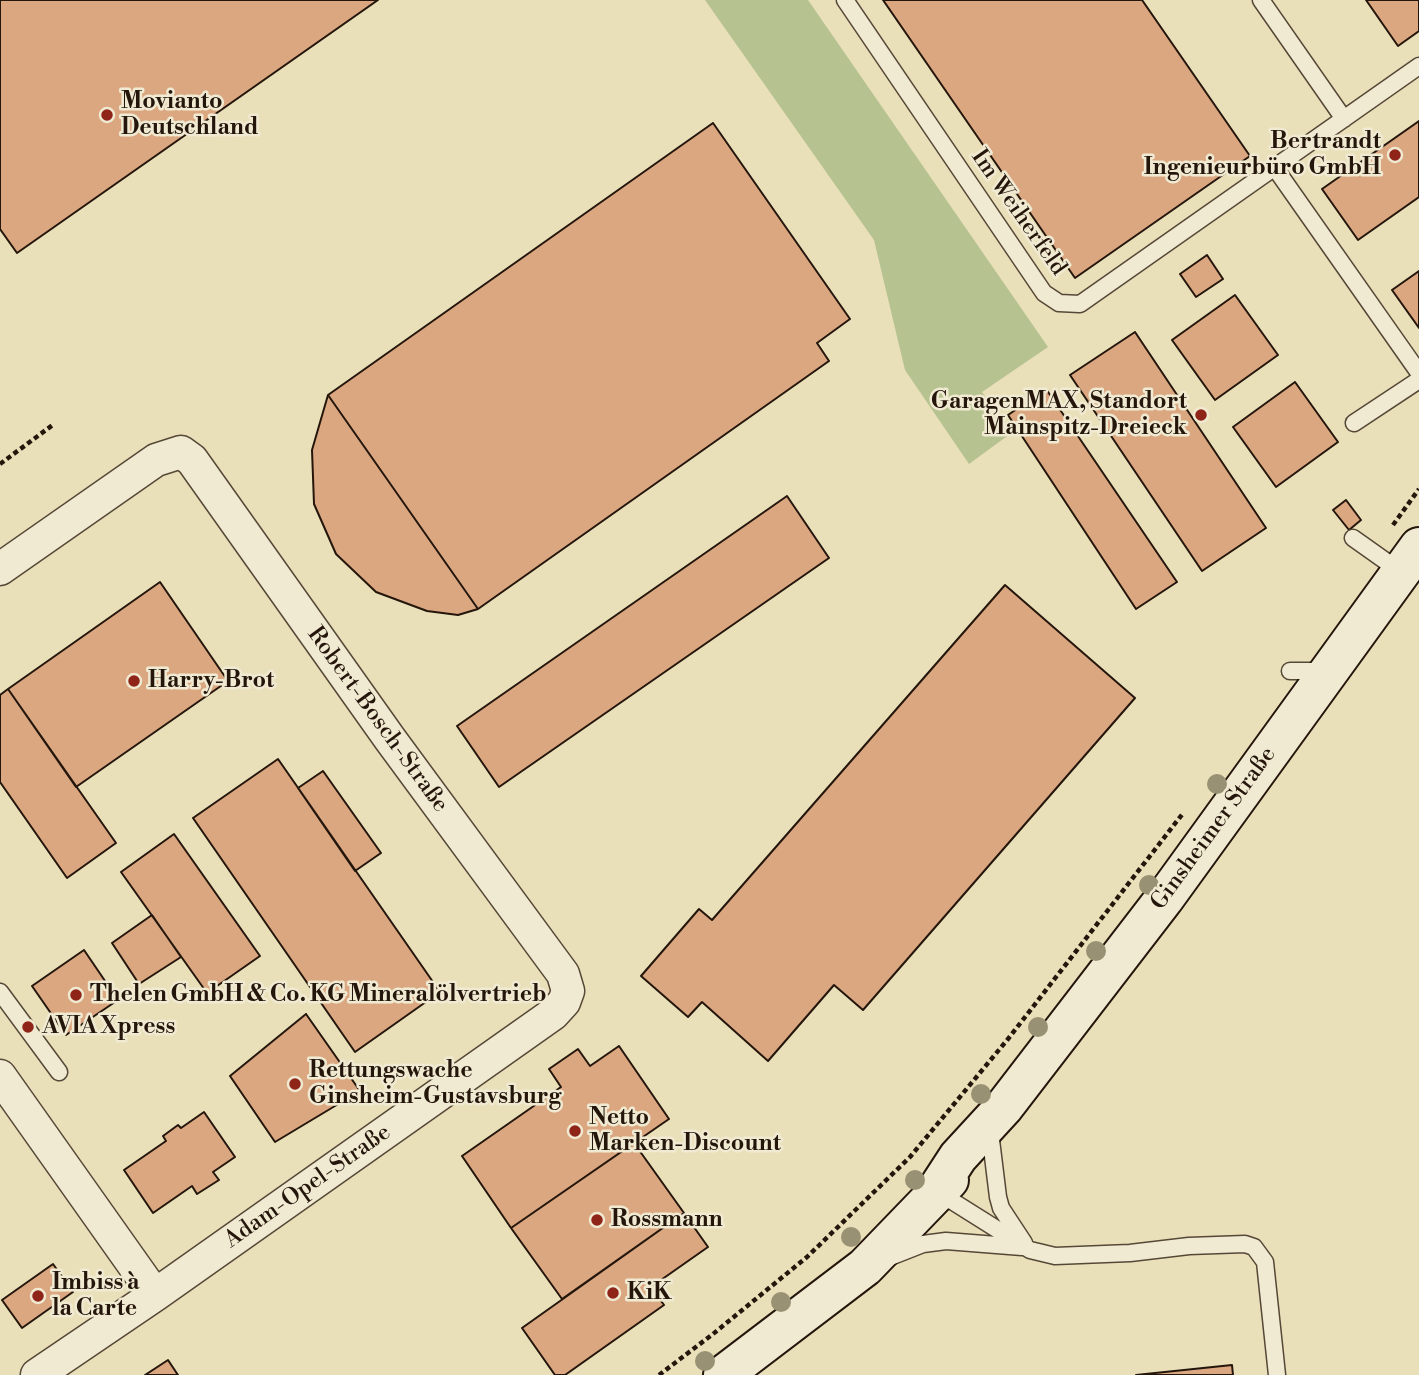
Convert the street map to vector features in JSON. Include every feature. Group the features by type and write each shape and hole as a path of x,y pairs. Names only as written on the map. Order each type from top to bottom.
{"main road":[{"name":"Ginsheimer Straße","path":"723,1375 865,1267 978,1150 997,1120 1164,899 1329,671 1397,558"}],"street":[{"name":"Robert-Bosch-Straße","path":"0,569 156,460 181,452 192,460 390,739 563,974 568,990"},
{"name":"Adam-Opel-Straße","path":"37,1375 553,1014 564,1002 568,990"},
{"path":"0,1076 155,1295"}],"lane":[{"name":"Im Weiherfeld","path":"845,0 1044,293 1059,303 1080,304 1419,66"},
{"path":"1261,0 1345,119"},
{"path":"1275,168 1419,373"},
{"path":"1354,423 1419,380"},
{"path":"1353,538 1397,558"},
{"path":"1290,671 1329,671"},
{"path":"0,992 59,1072"},
{"path":"997,1120 998,1198 1001,1208 1028,1248"},
{"path":"932,1197 952,1201 1028,1248"},
{"path":"865,1267 923,1244 946,1241 1028,1248 1055,1256 1245,1244 1254,1247 1265,1262 1277,1375"}],"path":[{"path":"0,464 54,424"},
{"path":"1397,558 1419,489"},
{"path":"659,1375 807,1257 910,1157 1007,1039 1184,811"}],"green space":[{"path":"705,0 808,0 1048,347 982,392 1010,434 969,464 905,370 874,240"}],"building":[{"name":"Movianto Deutschland","path":"0,0 378,0 17,253 0,229"},
{"path":"883,0 1142,0 1250,156 1075,278"},
{"path":"1366,0 1419,0 1419,31 1398,46"},
{"name":"Bertrandt Ingenieurbüro GmbH","path":"1419,121 1419,197 1358,240 1322,189"},
{"path":"713,123 850,319 817,343 829,361 478,609 328,395"},
{"path":"1207,255 1223,279 1196,297 1180,274"},
{"path":"1419,271 1419,328 1392,290"},
{"path":"1235,295 1278,355 1215,400 1172,340"},
{"path":"1135,332 1266,528 1202,571 1070,375"},
{"path":"1295,382 1338,442 1276,487 1233,427"},
{"path":"1046,389 1177,582 1136,609 1008,415"},
{"path":"328,395 478,609 458,615 427,611 376,592 336,554 314,504 312,450"},
{"path":"787,496 829,558 499,787 457,726"},
{"path":"1346,500 1361,520 1349,530 1333,510"},
{"path":"160,582 228,681 76,787 8,689"},
{"path":"1005,585 1135,698 863,1010 834,985 768,1061 702,1002 688,1017 641,976 699,909 712,920"},
{"path":"8,689 116,843 67,878 0,782 0,695"},
{"path":"278,759 440,992 355,1052 193,818"},
{"path":"323,771 381,853 355,871 298,788"},
{"path":"174,834 260,956 207,993 121,872"},
{"path":"152,915 181,957 139,984 112,943"},
{"path":"84,950 118,1000 66,1035 32,986"},
{"name":"Rettungswache Ginsheim-Gustavsburg","path":"306,1014 360,1091 275,1142 230,1076"},
{"name":"Netto Marken-Discount","path":"619,1046 669,1119 511,1228 462,1156 561,1087 549,1069 578,1049 590,1066"},
{"path":"204,1112 235,1157 213,1172 219,1180 197,1194 192,1186 153,1213 124,1170 166,1141 163,1136 178,1125 181,1128"},
{"name":"Rossmann","path":"634,1143 684,1213 562,1299 511,1228"},
{"name":"KiK","path":"684,1213 708,1247 651,1287 664,1305 565,1375 555,1375 522,1328"},
{"name":"Imbiss à la Carte","path":"53,1264 73,1292 22,1328 2,1300"},
{"path":"168,1360 178,1375 145,1375"},
{"path":"1232,1365 1233,1375 1136,1375"}],"place":[{"name":"Movianto Deutschland","path":"107,115"},
{"name":"Bertrandt Ingenieurbüro GmbH","path":"1395,155"},
{"name":"GaragenMAX, Standort Mainspitz-Dreieck","path":"1201,415"},
{"name":"Harry-Brot","path":"134,681"},
{"name":"Thelen GmbH & Co. KG Mineralölvertrieb","path":"76,995"},
{"name":"AVIA Xpress","path":"28,1027"},
{"name":"Rettungswache Ginsheim-Gustavsburg","path":"295,1084"},
{"name":"Netto Marken-Discount","path":"575,1131"},
{"name":"Rossmann","path":"597,1220"},
{"name":"KiK","path":"613,1293"},
{"name":"Imbiss à la Carte","path":"38,1296"}]}
